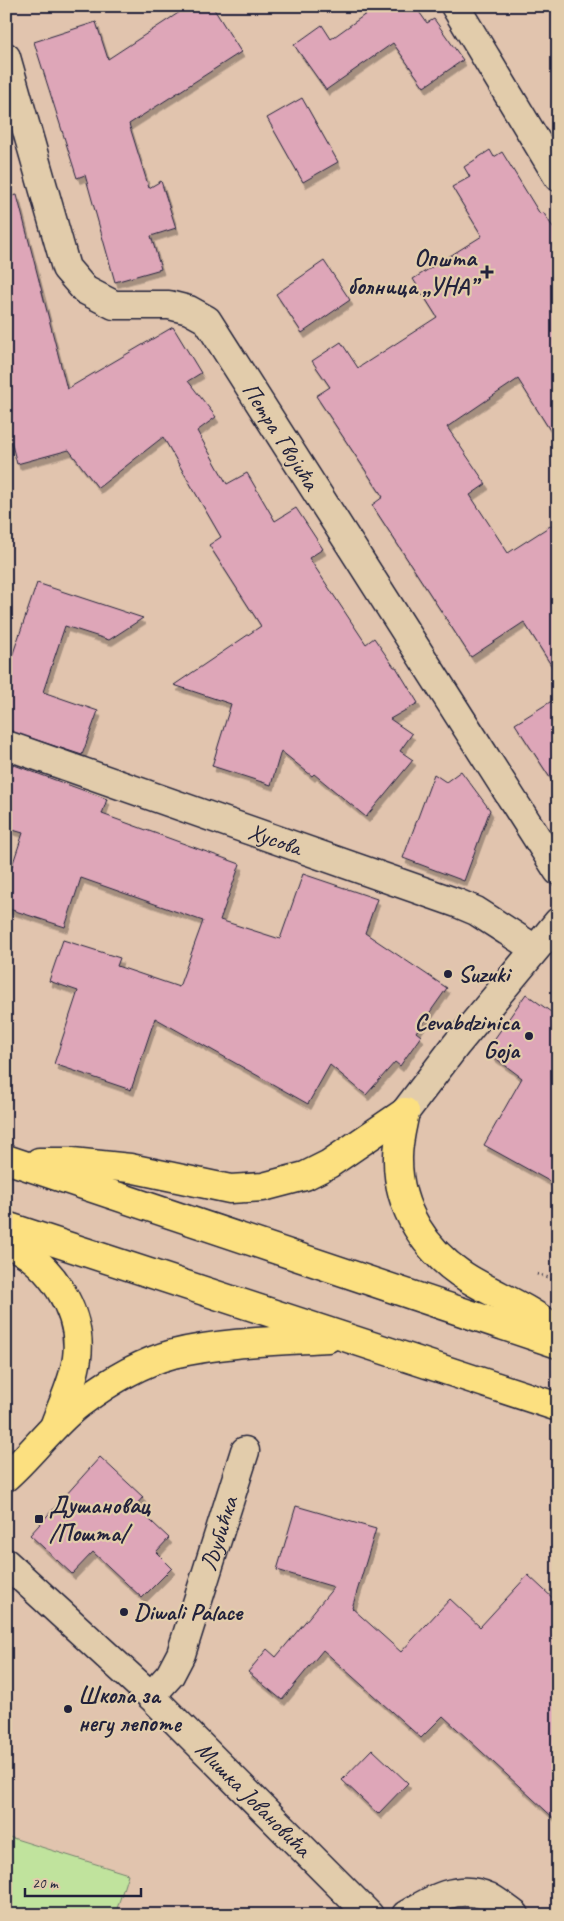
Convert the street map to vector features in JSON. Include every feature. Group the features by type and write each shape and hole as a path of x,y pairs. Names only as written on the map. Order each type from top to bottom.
{"highway":[{"path":"12,1161 72,1162 130,1168 230,1189 263,1187 306,1176 329,1164 405,1112"},
{"path":"405,1112 398,1156 399,1184 406,1209 419,1231 435,1253 468,1278 544,1320 558,1332"},
{"path":"12,1161 558,1344"},
{"path":"6,1226 558,1407"},
{"path":"6,1243 42,1266 56,1284 65,1300 75,1330 77,1357 73,1377 53,1428"},
{"path":"6,1476 78,1405 109,1383 172,1354 228,1345 342,1337"}],"street":[{"path":"455,6 558,177"},
{"name":"Петра Гвојића","path":"6,57 66,268 85,290 114,305 174,306 189,310 207,320 558,871"},
{"name":"Хусова","path":"6,745 457,903 476,911 535,949"},
{"path":"405,1112 456,1045 558,922"},
{"name":"Љубићка","path":"151,1696 170,1676 181,1654 245,1451"},
{"name":"Мишка Јовановића","path":"6,1563 151,1696 369,1915"},
{"path":"406,1915 434,1898 460,1891 489,1897 515,1915"}],"path":[{"path":"533,1273 558,1280"}],"green space":[{"path":"6,1836 128,1874 115,1915 6,1915"}],"building":[{"path":"189,6 212,6 241,52 129,124 149,188 161,181 176,228 151,236 161,269 115,282 85,175 77,178 34,42 96,22 108,59"},
{"path":"377,6 415,6 427,23 434,19 463,60 424,87 393,43 326,90 294,45 322,25 331,39"},
{"path":"302,98 338,162 303,182 267,118"},
{"path":"490,150 494,157 502,152 540,214 543,212 558,235 558,443 518,379 447,427 486,484 470,495 508,553 558,521 558,676 524,622 471,657 372,505 383,497 316,396 330,387 312,361 341,342 358,368 437,317 413,279 482,236 452,187 470,177 464,167"},
{"path":"17,195 67,389 173,327 201,373 188,381 216,417 197,431 227,484 247,473 275,521 296,508 323,549 309,558 366,644 374,638 394,667 396,667 418,703 390,719 412,734 400,751 413,760 366,817 314,774 312,776 281,751 271,785 212,766 231,704 174,685 261,626 209,545 221,537 163,437 98,488 69,450 17,464 6,422 6,197"},
{"path":"324,261 350,300 302,333 276,294"},
{"path":"37,583 143,618 109,640 65,626 43,692 98,711 82,755 6,730 6,674"},
{"path":"558,697 558,790 515,724"},
{"path":"6,762 107,799 102,814 240,864 220,920 280,939 303,874 377,899 365,933 447,988 416,1032 421,1036 400,1066 395,1062 366,1095 330,1065 308,1104 155,1018 131,1090 54,1064 78,991 49,981 63,940 120,958 117,966 179,987 203,921 81,878 65,927 6,908 6,884 23,833 6,828"},
{"path":"461,771 490,810 464,881 403,858 434,774 446,782"},
{"path":"526,994 558,1017 558,1186 484,1145 522,1078 486,1051"},
{"path":"100,1457 143,1497 135,1506 169,1538 156,1552 172,1568 142,1598 93,1552 72,1574 30,1535"},
{"path":"296,1506 376,1529 352,1608 401,1652 450,1599 480,1627 528,1575 558,1603 558,1822 443,1716 421,1738 323,1650 282,1700 248,1672 267,1649 276,1657 334,1587 277,1570"},
{"path":"372,1749 408,1783 378,1814 342,1780"}],"place":[{"name":"Општа болница „УНА”","path":"487,272"},
{"name":"Suzuki","path":"448,974"},
{"name":"Cevabdzinica Goja","path":"529,1036"},
{"name":"Душановац /Пошта/","path":"39,1519"},
{"name":"Diwali Palace","path":"124,1612"},
{"name":"Школа за негу лепоте","path":"68,1709"}]}
